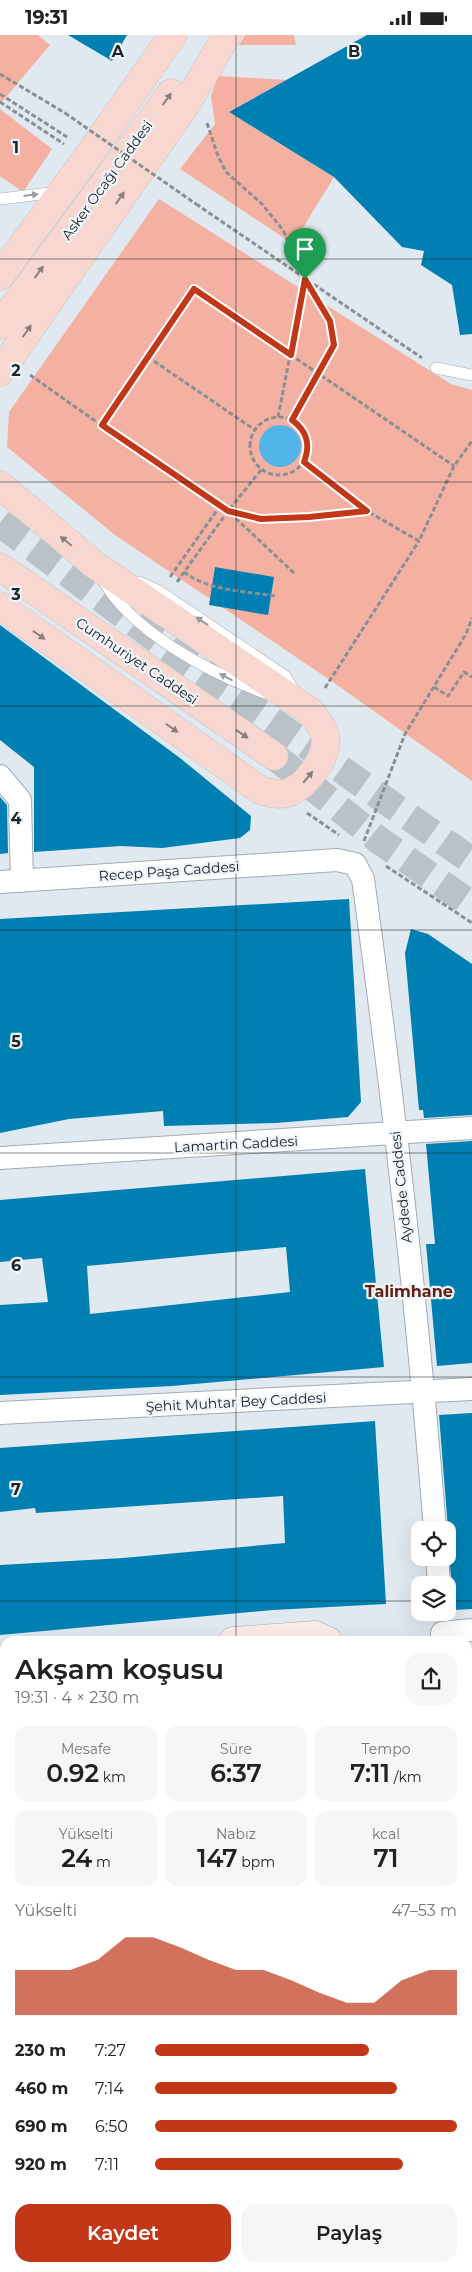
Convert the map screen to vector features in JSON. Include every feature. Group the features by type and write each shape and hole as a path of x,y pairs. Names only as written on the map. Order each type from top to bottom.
{"main road":[{"path":"0,276 89,155 173,35"},
{"name":"Asker Ocağı Caddesi","path":"0,325 214,35"},
{"path":"13,372 209,69 227,35"},
{"path":"0,485 95,565 308,710 325,737 325,747 316,767 300,786 290,793 270,793 250,784 0,606"},
{"name":"Cumhuriyet Caddesi","path":"0,567 274,756"},
{"path":"301,1636 317,1636"}],"street":[{"path":"0,776 20,800 11,881"},
{"name":"Recep Paşa Caddesi","path":"11,881 337,860"},
{"name":"Aydede Caddesi","path":"337,860 355,864 364,879 424,1393 434,1521"},
{"name":"Lamartin Caddesi","path":"0,1158 395,1135 472,1128"},
{"name":"Şehit Muhtar Bey Caddesi","path":"0,1413 424,1393 472,1389"},
{"path":"442,1629 472,1630"}],"lane":[{"path":"0,199 62,191"},
{"path":"436,368 472,375"}],"path":[{"path":"0,74 65,113 436,368"},
{"path":"0,94 89,155"},
{"path":"0,102 89,155"},
{"path":"186,103 199,112 206,121 226,173 262,204 282,231 305,279 330,321 334,345 292,420"},
{"path":"278,417 305,279"},
{"path":"102,425 194,289 454,467"},
{"path":"148,357 255,430"},
{"path":"13,372 102,425 228,511 294,573"},
{"path":"278,417 292,420 300,426 308,443 304,462 289,475 279,476 261,470 250,454 249,444 255,430 264,421 278,417"},
{"path":"308,710 418,541 454,467 472,441"},
{"path":"304,462 367,511 418,541"},
{"path":"261,470 228,511 184,572 193,579 212,585 274,596"},
{"path":"167,581 220,506"},
{"path":"228,511 261,519 309,517 367,511"},
{"path":"361,850 405,734 466,634 472,618"},
{"path":"434,687 448,696 464,673 472,677"}],"shaded area":[{"path":"0,35 38,35 50,45 0,104"},
{"path":"245,35 294,35 296,45 239,45"},
{"path":"218,76 286,80 229,112 334,177 293,244 180,169 215,124 211,96"},
{"path":"0,109 52,149 23,192 0,176"},
{"path":"159,199 451,384 472,390 472,781 330,680 115,535 7,447 9,412"}],"water":[{"path":"284,425 292,428 298,434 301,446 298,458 292,464 276,467 268,464 262,458 259,442 262,434 268,428"}],"building":[{"path":"68,35 127,35 112,61"},
{"path":"367,35 472,35 472,334 460,335 452,285 421,265 424,251 402,247 334,177 229,112"},
{"path":"215,567 274,577 268,615 209,605"},
{"path":"0,625 180,758 251,816 250,830 240,838 162,848 121,846 34,852 34,767 0,740"},
{"path":"0,797 7,805 8,853 0,854"},
{"path":"349,899 361,1102 348,1117 276,1123 164,1126 163,1111 69,1119 0,1133 0,919"},
{"path":"411,929 428,934 472,964 472,1115 424,1118 423,1110 419,1110 405,953"},
{"path":"472,1141 472,1363 437,1366 426,1244 435,1244 426,1144"},
{"path":"365,1169 384,1367 172,1386 0,1395 0,1305 48,1302 42,1258 0,1262 0,1200","holes":["286,1247 290,1292 90,1314 87,1266"]},
{"path":"472,1413 472,1609 456,1610 456,1576 451,1576 450,1566 456,1566 456,1521 447,1521 439,1415"},
{"path":"375,1421 386,1604 273,1610 0,1635 0,1565 123,1558 285,1543 283,1496 36,1513 35,1508 0,1512 0,1448"}],"tunnel":[{"path":"0,523 168,648 472,861"},
{"path":"274,756 380,841 472,905"}],"district":[{"name":"Talimhane","path":"409,1291"}],"route":[{"path":"305,279 330,321 334,345 292,420 306,434 308,453 304,462 367,511 309,517 261,519 228,511 102,425 194,289 291,355 305,279"}]}
